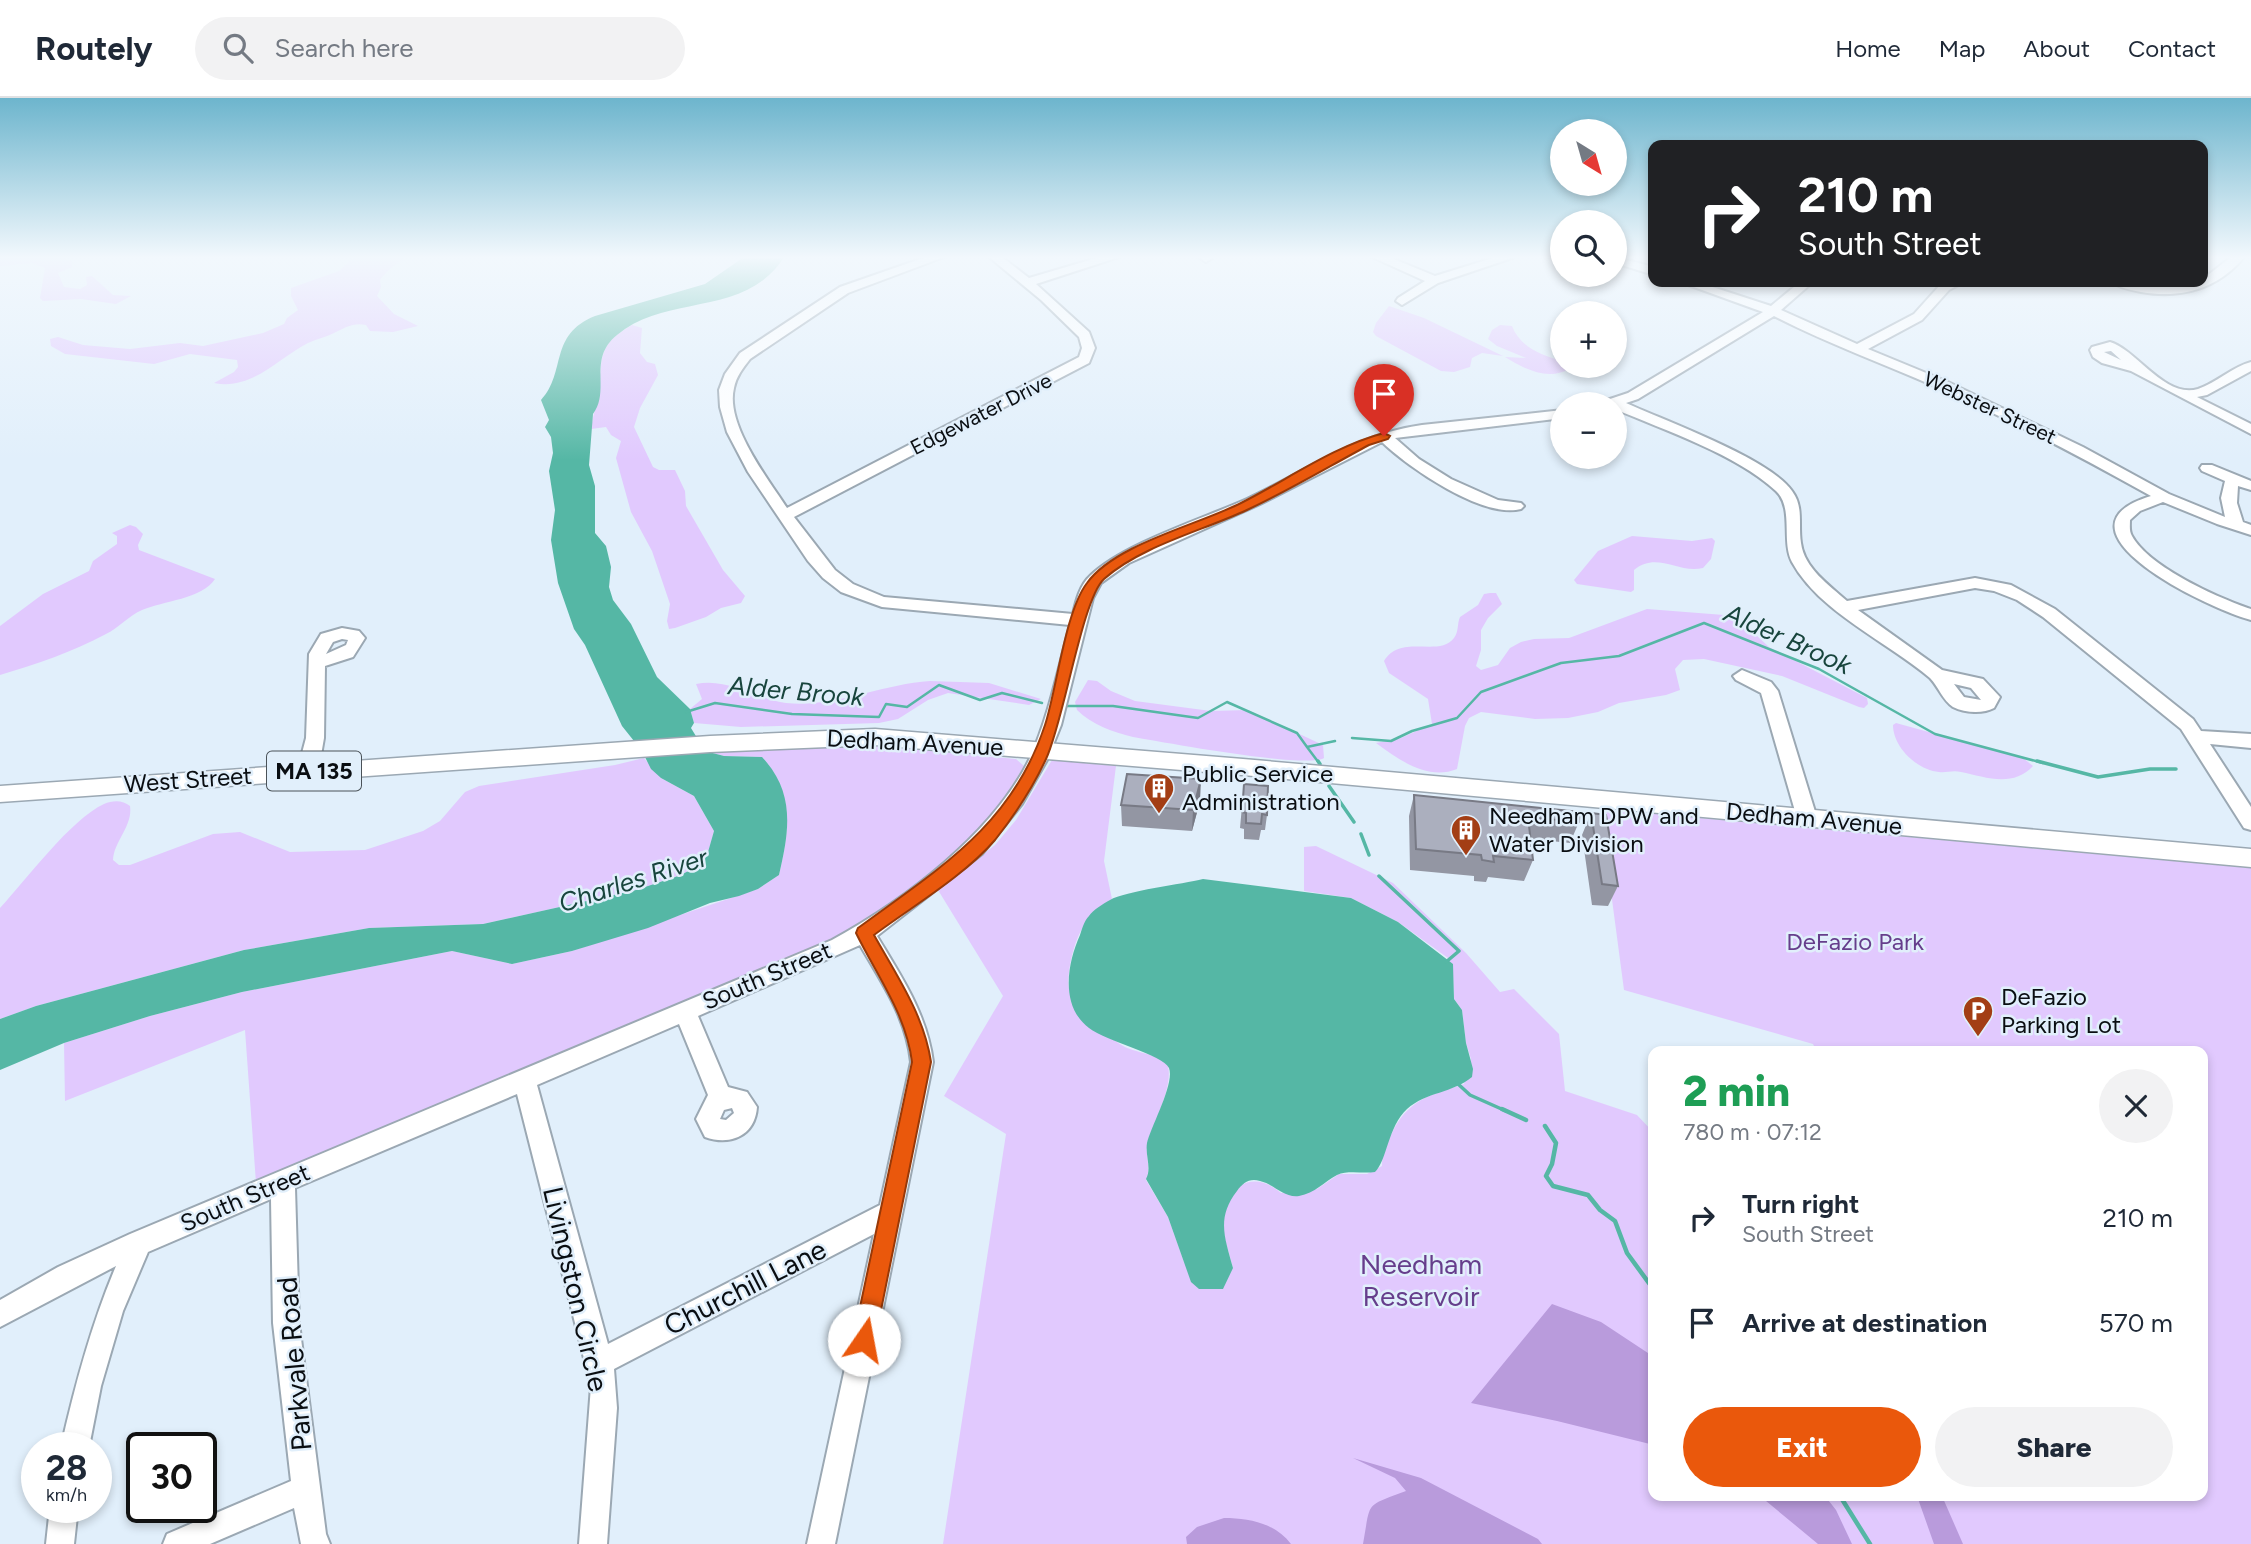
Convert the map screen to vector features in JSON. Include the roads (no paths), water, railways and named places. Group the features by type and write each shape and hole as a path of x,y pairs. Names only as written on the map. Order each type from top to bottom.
{"main road":[{"name":"Dedham Avenue","path":"628,750 862,737 2251,859"},
{"name":"West Street","path":"0,794 628,750"}],"street":[{"path":"792,324 745,356 732,374 726,390 727,407 734,432 755,472 829,574 847,588 882,602 1078,620"},
{"name":"Edgewater Drive","path":"785,515 1084,360 1089,354 1089,343 1072,324"},
{"path":"1627,398 1752,324"},
{"name":"Webster Street","path":"1804,324 2006,414 2164,497 2244,528"},
{"path":"1858,349 1904,324"},
{"path":"2183,395 2202,392 2251,366"},
{"path":"2135,368 2251,430"},
{"path":"1627,411 1753,466 1772,478 1785,491 1792,504 1793,545 1800,562 1814,581 1842,607 1937,675"},
{"name":"South Street","path":"0,1314 67,1276 139,1244 864,933 941,877 983,842 1015,799 1043,751 1078,620 1092,584 1115,563 1255,501 1364,443 1384,436 1422,429 1550,415"},
{"path":"1384,436 1409,462 1446,484 1495,506 1516,506"},
{"path":"2207,468 2251,486"},
{"path":"2233,480 2228,491 2232,517 2244,528"},
{"path":"2164,497 2134,507 2122,518 2119,528 2122,537 2150,563 2207,597 2251,615"},
{"path":"1842,607 1968,583 1991,584 2009,590 2049,613 2181,718 2198,737 2251,823"},
{"path":"306,772 315,746 317,662"},
{"path":"1742,676 1761,684 1769,691 1807,818"},
{"path":"2198,737 2251,741"},
{"path":"821,1544 921,1070 918,1037 906,1007 864,933"},
{"path":"685,1011 721,1099"},
{"name":"Livingston Circle","path":"524,1079 600,1362 604,1408 593,1544"},
{"name":"Parkvale Road","path":"283,1182 286,1323 312,1536 316,1544"},
{"name":"Churchill Lane","path":"600,1362 891,1212"},
{"path":"78,1432 88,1386 110,1310 139,1244"},
{"path":"177,1544 307,1488"},
{"path":"60,1544 62,1523"}],"waterway":[{"name":"Alder Brook","path":"1352,738 1391,741 1412,731 1457,718 1481,692 1561,663 1619,656 1704,623 1819,669 1935,734 2043,763"},
{"name":"Alder Brook","path":"686,712 715,703 792,714 879,717 886,704 907,707 939,685 980,700 1002,693 1042,703"},
{"name":"Alder Brook","path":"1067,706 1113,706 1198,718 1227,702 1297,733 1307,747"},
{"name":"Alder Brook","path":"1307,747 1335,741"},
{"path":"1307,747 1319,763"},
{"name":"Alder Brook","path":"2037,761 2098,777 2150,769 2176,769"},
{"path":"1329,786 1354,822"},
{"path":"1361,834 1369,855"},
{"path":"1379,876 1459,951 1446,962"},
{"path":"1457,1083 1470,1095 1506,1111"},
{"path":"1502,1109 1526,1120"},
{"path":"1545,1126 1556,1143 1552,1164 1546,1176 1553,1186 1588,1195 1600,1210 1615,1221 1627,1253 1648,1282"},
{"path":"1843,1501 1870,1544"}],"place":[{"name":"Public Service Administration","path":"1159,815"},
{"name":"Needham DPW and Water Division","path":"1466,857"},
{"name":"DeFazio Parking Lot","path":"1978,1038"}],"water label":[{"name":"Charles River","path":"633,880"}],"park label":[{"name":"DeFazio Park","path":"1855,942"},
{"name":"Needham Reservoir","path":"1421,1280"}]}
